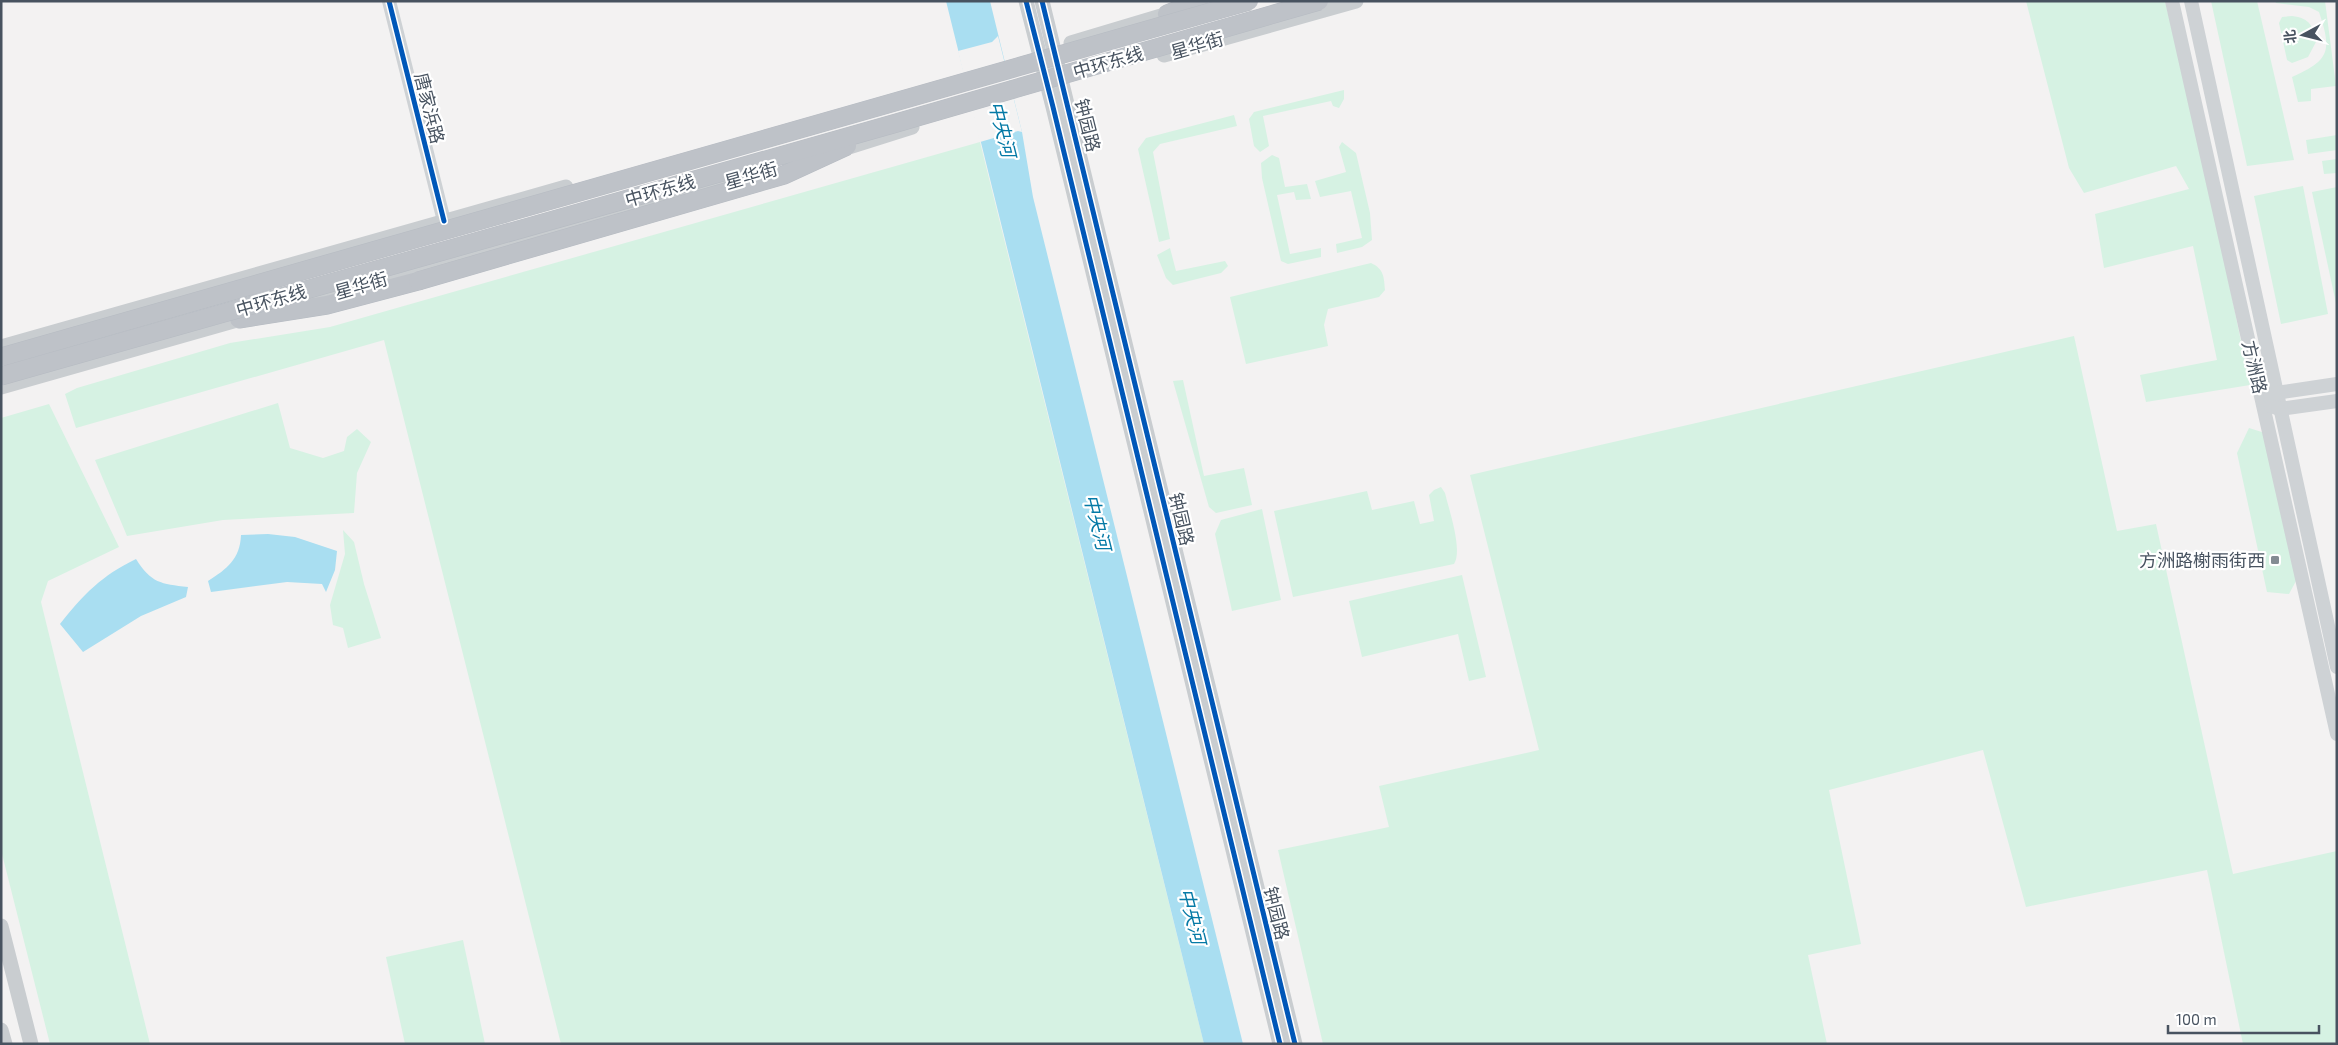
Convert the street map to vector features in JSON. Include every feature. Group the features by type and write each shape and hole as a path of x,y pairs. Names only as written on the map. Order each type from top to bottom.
{"highway":[{"path":"1167,14 1199,1"},
{"name":"中环东线","path":"1,357 1249,1"},
{"name":"中环东线","path":"1,376 894,124 1319,1"},
{"path":"239,319 327,305 418,281 784,175 894,124"}],"main road":[{"name":"唐家浜路","path":"389,1 444,221"},
{"name":"钟园路","path":"1026,1 1280,1044"},
{"name":"钟园路","path":"1042,1 1064,83 1295,1044"},
{"path":"1,347 1005,63 1211,1"},
{"name":"星华街","path":"1,387 781,167 1013,97 1356,1"},
{"name":"方洲路","path":"2172,1 2337,734"},
{"name":"方洲路","path":"2191,1 2337,667"},
{"path":"1,367 54,353 97,320"},
{"path":"2337,384 2276,393 2264,403 2280,409 2337,401"},
{"path":"1,926 31,1044"},
{"path":"1,1030 5,1044"}],"green space":[{"path":"2026,1 2165,1 2202,152 2250,385 2146,402 2140,375 2217,360 2193,246 2104,268 2095,214 2189,189 2176,166 2084,193 2069,168"},
{"path":"2211,1 2257,1 2294,160 2247,166"},
{"path":"2275,1 2325,1 2336,86 2311,89 2311,101 2298,102 2292,77 2314,65 2325,53 2326,36 2319,12 2309,7 2276,3"},
{"path":"2292,16 2303,19 2310,24 2314,31 2316,42 2308,57 2292,63 2287,60 2279,23 2282,17"},
{"path":"1344,90 1344,99 1339,108 1333,106 1331,101 1263,116 1269,146 1260,152 1254,146 1249,119 1254,112"},
{"path":"1234,115 1237,126 1160,144 1153,152 1170,239 1159,242 1138,149 1146,138"},
{"path":"2337,135 2337,150 2308,154 2306,140"},
{"path":"980,142 1204,1044 561,1044 384,340 76,428 65,394 77,388 230,343 330,327"},
{"path":"1342,142 1356,153 1370,213 1372,240 1362,247 1337,253 1336,244 1362,238 1351,191 1320,197 1315,181 1346,172 1339,147"},
{"path":"1272,155 1279,158 1285,187 1307,184 1311,199 1296,200 1294,192 1277,195 1290,254 1321,248 1321,257 1288,264 1281,261 1262,178 1261,163"},
{"path":"2337,159 2337,173 2324,174 2322,161"},
{"path":"2303,186 2328,314 2281,324 2254,196"},
{"path":"2337,187 2337,308 2312,192"},
{"path":"1170,248 1176,271 1225,261 1228,266 1221,273 1173,285 1166,278 1157,255"},
{"path":"1371,263 1381,271 1385,290 1379,297 1328,309 1324,325 1328,346 1246,364 1230,297"},
{"path":"2074,336 2117,531 2156,524 2233,874 2337,851 2337,1044 2243,1044 2207,870 2026,907 1983,750 1829,790 1861,944 1808,955 1827,1044 1323,1044 1278,850 1389,827 1379,786 1539,750 1470,475"},
{"path":"1183,380 1204,476 1244,468 1252,505 1216,513 1209,507 1173,381"},
{"path":"278,403 290,448 323,458 344,451 347,437 357,429 371,442 357,473 354,513 223,520 127,536 95,460"},
{"path":"49,404 119,547 48,581 41,602 150,1044 50,1044 1,850 1,418"},
{"path":"2249,428 2265,433 2296,581 2289,594 2267,592 2237,453"},
{"path":"1441,487 1445,493 1456,540 1457,549 1454,564 1293,597 1274,511 1367,491 1372,510 1414,501 1420,524 1434,521 1429,495"},
{"path":"1262,509 1281,600 1232,611 1215,534 1221,520"},
{"path":"343,530 354,542 364,584 381,638 348,648 343,628 333,625 330,605 345,554"},
{"path":"1462,575 1486,677 1469,681 1458,634 1362,657 1349,601"},
{"path":"463,940 485,1044 405,1044 386,957"}],"water":[{"name":"中央河","path":"946,1 990,1 1022,132 1033,197 1243,1044 1204,1044"},
{"path":"268,534 295,537 337,551 335,570 326,592 322,584 287,582 211,592 208,581 227,568 235,557 241,535"},
{"path":"136,559 152,578 171,585 188,587 186,597 141,616 83,652 60,624 77,604 103,579"}],"pier":[{"path":"998,36 1022,132 1018,131 980,142 958,51 992,42"}],"cycle path":[{"path":"389,1 444,221"},
{"path":"1026,1 1280,1044"},
{"path":"1042,1 1295,1044"}],"place":[{"name":"方洲路榭雨街西","path":"2275,560"}]}
